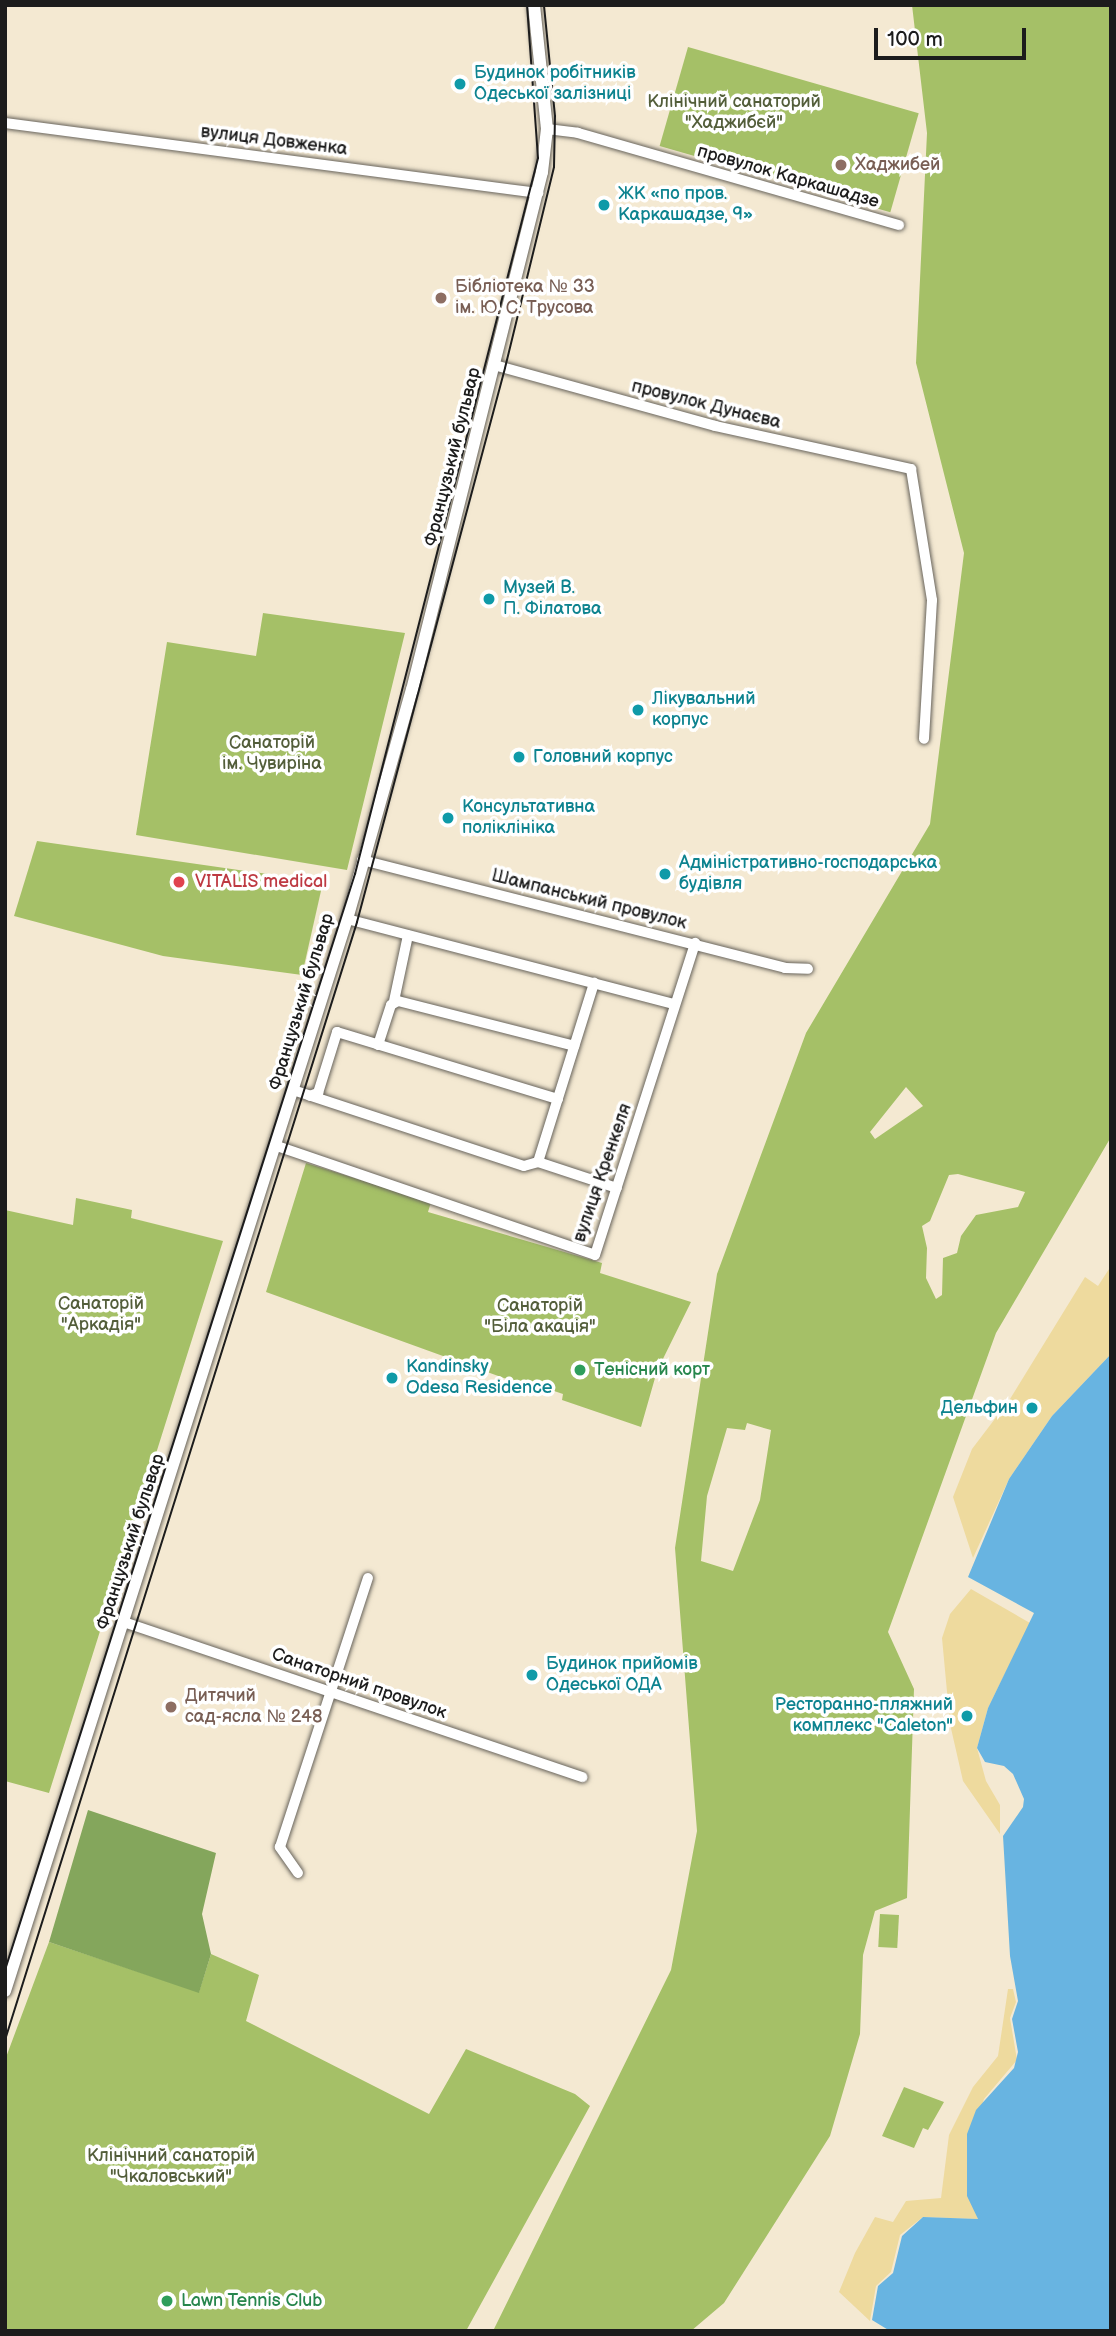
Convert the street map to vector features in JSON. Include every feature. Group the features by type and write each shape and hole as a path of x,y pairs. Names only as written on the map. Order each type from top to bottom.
{"street":[{"name":"Французький бульвар","path":"5,1991 347,919 408,703 538,193 547,129 534,5"},
{"name":"вулиця Довженка","path":"5,123 538,193"},
{"name":"провулок Каркашадзе","path":"547,129 578,133 899,225"},
{"name":"провулок Дунаєва","path":"494,365 715,426 911,469 932,600 923,739"},
{"name":"Шампанський провулок","path":"362,860 785,968 808,970"},
{"path":"347,919 673,1004"},
{"path":"378,1045 394,1002 408,935"},
{"name":"вулиця Кренкеля","path":"274,1145 595,1255 673,1004 695,943"},
{"path":"538,1162 594,983"},
{"path":"394,1002 574,1046"},
{"path":"310,1096 318,1093 337,1032 558,1099"},
{"path":"293,1090 524,1166 538,1162 617,1188"},
{"path":"299,1873 280,1847 368,1578"},
{"name":"Санаторний провулок","path":"124,1622 583,1777"}],"green space":[{"path":"912,5 1111,5 1111,1137 996,1333 888,1632 914,1689 907,1898 875,1911 863,1955 860,2034 830,2136 724,2303 691,2331 493,2331 671,1970 697,1831 675,1548 717,1274 806,1033 930,824 964,553 916,363 927,133","holes":["906,1087 923,1106 875,1139 870,1132","958,1174 1025,1192 1018,1207 976,1215 961,1236 957,1253 943,1258 942,1295 936,1299 926,1278 927,1248 922,1226 930,1221 949,1175","747,1423 771,1430 760,1500 733,1571 701,1561 707,1496 727,1428 745,1430"]},
{"name":"Клінічний санаторий \"Хаджибєй\"","path":"688,47 919,113 890,212 660,146"},
{"name":"Санаторій ім. Чувиріна","path":"263,613 405,633 347,870 136,835 167,642 256,656"},
{"path":"37,841 323,882 302,975 163,956 14,916"},
{"name":"Санаторій \"Біла акація\"","path":"306,1163 431,1202 428,1212 602,1263 600,1273 691,1302 657,1371 641,1427 562,1400 563,1394 554,1391 551,1395 266,1292"},
{"name":"Санаторій \"Аркадія\"","path":"76,1198 132,1210 131,1218 223,1241 49,1793 5,1781 5,1210 73,1225"},
{"path":"88,1810 216,1853 202,1914 211,1954 199,1993 49,1942"},
{"path":"880,1914 899,1915 897,1948 878,1947"},
{"name":"Клінічний санаторій \"Чкаловський\"","path":"49,1942 199,1992 211,1954 259,1975 246,2021 429,2114 466,2049 575,2094 590,2106 466,2331 5,2331 5,2060"},
{"path":"904,2087 944,2102 928,2130 923,2128 914,2148 882,2136"}],"sand":[{"name":"Дельфин","path":"1111,1266 1111,1354 1052,1416 1009,1479 973,1558 953,1497 972,1449 1010,1399 1085,1277 1098,1286"},
{"name":"Ресторанно-пляжний комплекс \"Caleton\"","path":"971,1589 1030,1623 988,1708 977,1748 986,1781 1000,1805 1000,1834 963,1781 950,1724 942,1638 950,1614"},
{"path":"1008,1989 1013,1989 1016,2002 1010,2018 1017,2060 984,2099 967,2152 967,2182 978,2219 923,2217 900,2235 891,2272 876,2286 870,2321 839,2292 855,2253 875,2217 893,2222 906,2201 941,2198 949,2135 973,2087 998,2056"}],"water":[{"path":"1111,1354 1111,2331 890,2331 872,2320 878,2286 893,2273 902,2236 923,2217 978,2219 967,2196 967,2134 976,2110 1014,2068 1018,2052 1012,2019 1018,2001 1010,1956 1003,1836 1023,1807 1024,1799 1013,1774 1004,1766 985,1762 977,1748 988,1708 1034,1613 968,1577 1009,1479 1052,1416"}],"tram line":[{"path":"5,1970 355,874 538,158 527,5"},
{"path":"5,2040 357,922 505,368 554,167 555,116 544,5"}],"place":[{"name":"Будинок робітників Одеської залізниці","path":"460,84"},
{"name":"Хаджибей","path":"841,165"},
{"name":"ЖК «по пров. Каркашадзе, 9»","path":"604,205"},
{"name":"Бібліотека № 33 ім. Ю. С. Трусова","path":"441,298"},
{"name":"Музей В. П. Філатова","path":"489,599"},
{"name":"Лікувальний корпус","path":"638,710"},
{"name":"Головний корпус","path":"519,757"},
{"name":"Консультативна поліклініка","path":"448,818"},
{"name":"Адміністративно-господарська будівля","path":"665,874"},
{"name":"VITALIS medical","path":"179,882"},
{"name":"Тенісний корт","path":"580,1370"},
{"name":"Kandinsky Odesa Residence","path":"392,1378"},
{"name":"Дельфин","path":"1032,1408"},
{"name":"Будинок прийомів Одеської ОДА","path":"532,1675"},
{"name":"Дитячий сад-ясла № 248","path":"171,1707"},
{"name":"Ресторанно-пляжний комплекс \"Caleton\"","path":"967,1716"},
{"name":"Lawn Tennis Club","path":"167,2301"}]}
